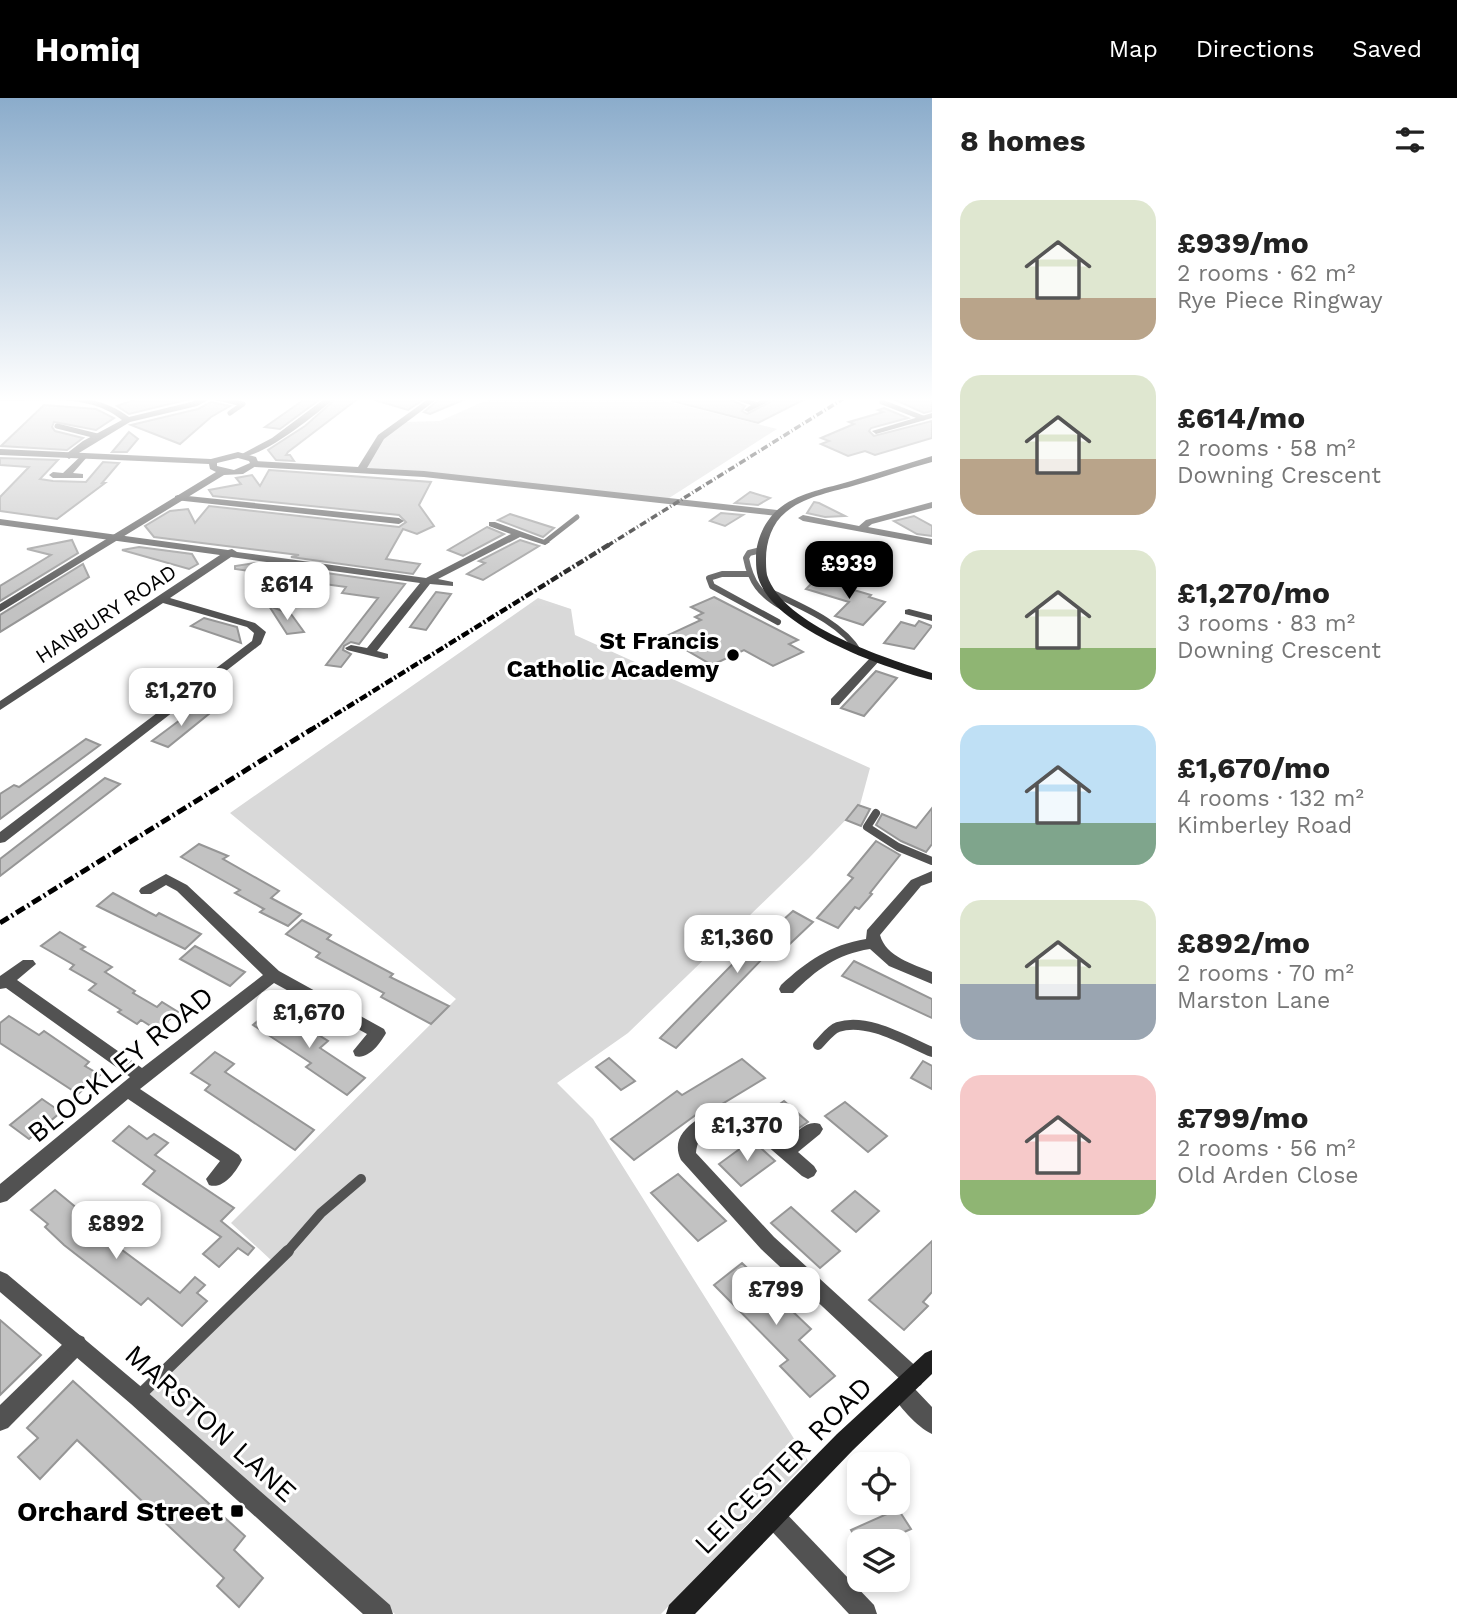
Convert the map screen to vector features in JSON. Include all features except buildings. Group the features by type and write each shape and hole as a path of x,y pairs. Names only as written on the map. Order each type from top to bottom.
{"main road":[{"path":"903,468 808,497 777,513 761,550 760,564 773,593 794,614 827,637 859,652 932,677"},
{"name":"LEICESTER ROAD","path":"678,1614 773,1516 932,1360"}],"street":[{"path":"66,475 73,468"},
{"path":"215,468 222,472 240,472 248,468"},
{"path":"321,468 424,474 777,513"},
{"path":"0,609 222,472"},
{"path":"53,475 80,476"},
{"path":"178,498 399,521"},
{"path":"863,527 869,522 932,505"},
{"path":"803,518 863,527 932,542"},
{"path":"0,522 449,584"},
{"path":"492,524 545,542"},
{"path":"369,653 426,581 519,533"},
{"name":"HANBURY ROAD","path":"0,706 165,600 232,552"},
{"path":"0,839 257,642 260,632 251,625 165,600"},
{"path":"909,612 932,618"},
{"path":"351,648 384,656"},
{"path":"835,702 876,658"},
{"path":"932,876 916,883 872,934 873,943 884,956 932,978"},
{"path":"146,891 166,879 182,888 273,975 378,1033 361,1051"},
{"path":"787,989 816,961 845,947 873,943"},
{"path":"28,964 3,982 142,1076"},
{"name":"BLOCKLEY ROAD","path":"0,1195 142,1076 273,975"},
{"path":"127,1089 233,1160 215,1178"},
{"path":"808,1171 749,1120 729,1112 697,1127 687,1139 687,1154 709,1182 908,1384 932,1423"},
{"path":"786,1151 814,1129"},
{"name":"MARSTON LANE","path":"0,1280 138,1397 381,1614"},
{"path":"0,1420 77,1344"},
{"path":"773,1516 865,1614"}],"lane":[{"path":"545,542 577,517"},
{"path":"761,550 749,553 746,558 749,574 759,594 794,614"},
{"path":"749,574 722,574 709,578 712,586 778,622"},
{"path":"773,593 799,606 845,636 856,644 859,652"},
{"path":"876,813 867,827 898,846 932,861"},
{"path":"818,1045 835,1027 847,1025 863,1026 932,1052"},
{"path":"138,1397 280,1260 321,1213 361,1179"}],"shaded area":[{"path":"365,468 716,468 666,500"},
{"path":"538,598 571,609 575,635 870,768 860,805 809,858 628,1033 557,1083 593,1119 808,1461 661,1614 395,1614 139,1387 272,1261 231,1223 456,999 230,813"}],"railway":[{"path":"607,546 733,468"},
{"path":"309,731 610,544"},
{"path":"0,923 312,729"}],"place":[{"name":"St Francis Catholic Academy","path":"733,655"},
{"name":"Orchard Street","path":"237,1511"}]}
